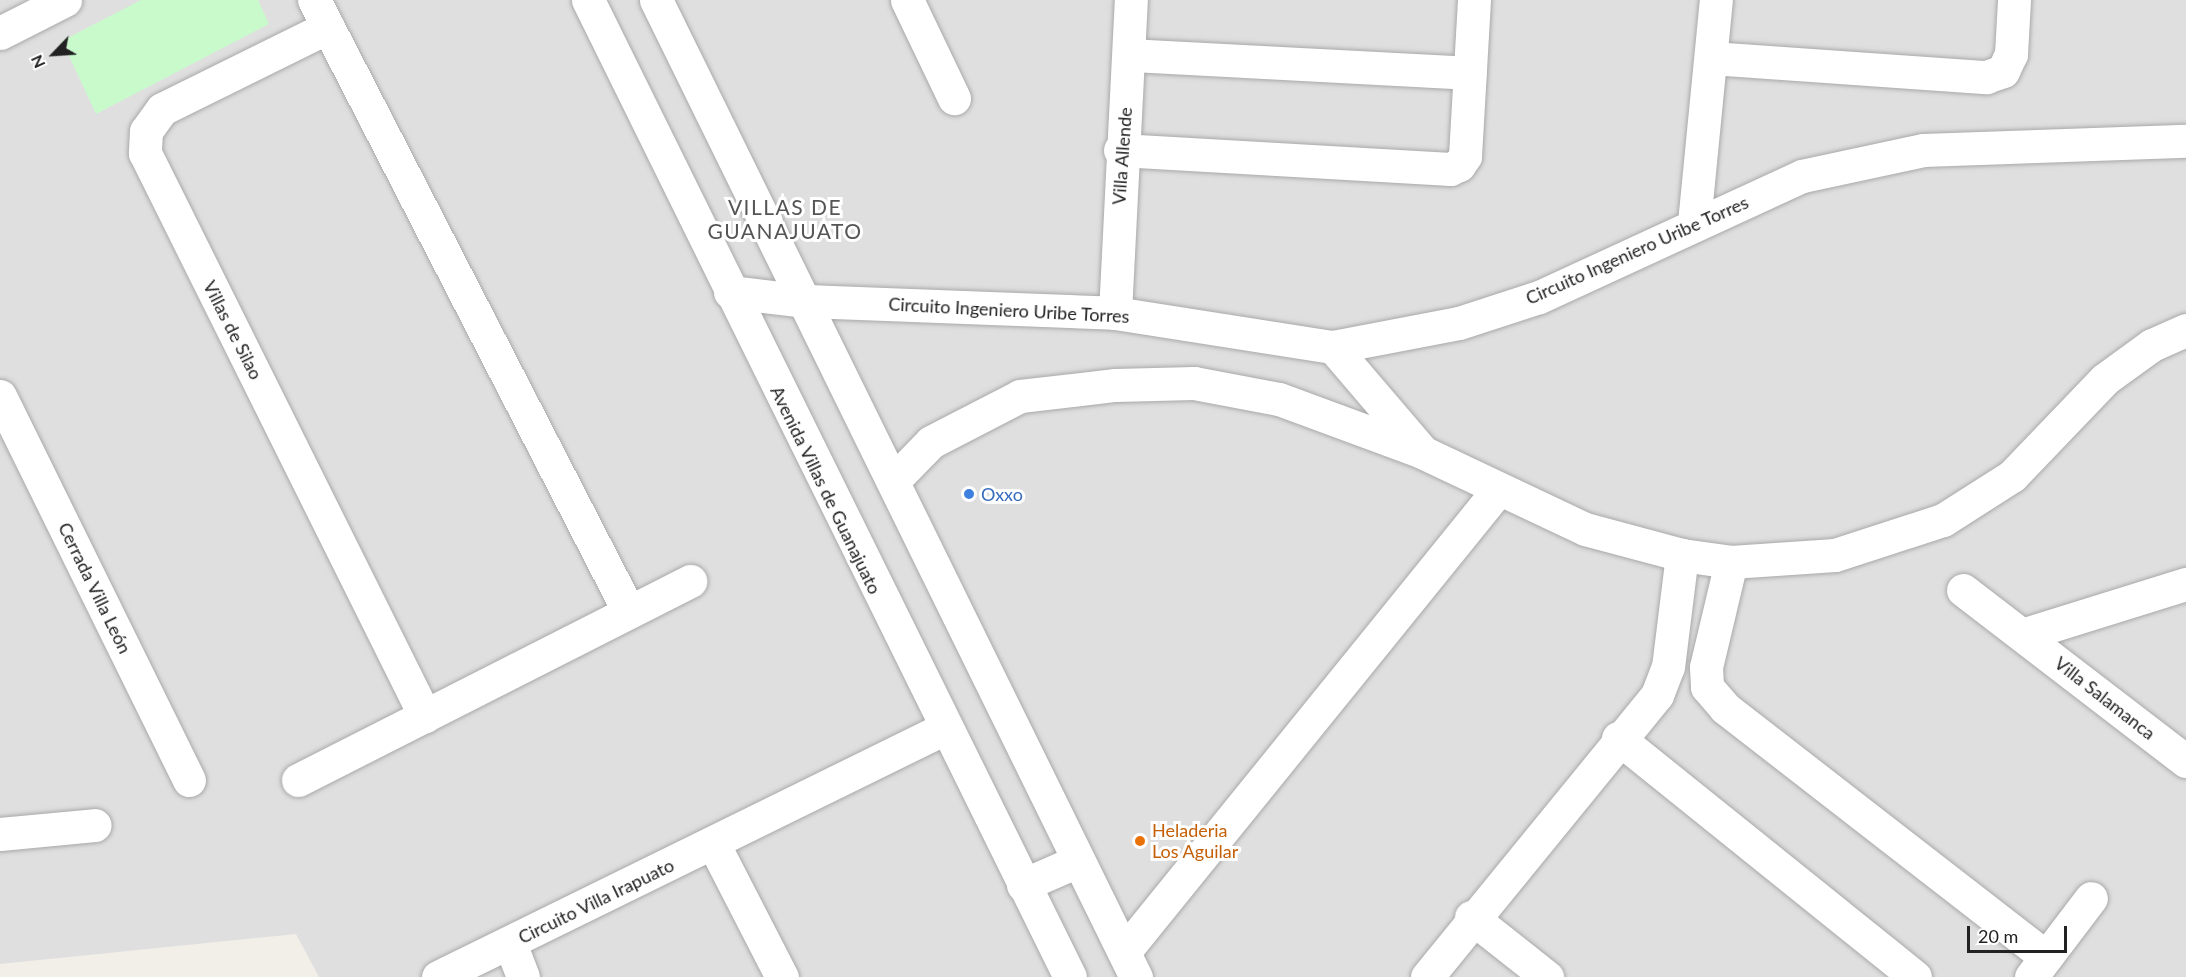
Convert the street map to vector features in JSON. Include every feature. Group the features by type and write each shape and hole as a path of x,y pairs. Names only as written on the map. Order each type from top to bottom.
{"street":[{"path":"0,33 65,0"},
{"name":"Avenida Villas de Guanajuato","path":"588,0 945,728 1070,977"},
{"path":"656,0 806,301 1130,965 1497,490"},
{"path":"907,0 954,98"},
{"name":"Villa Allende","path":"1115,313 1120,150 1130,55 1131,0"},
{"path":"1120,150 1450,169 1465,156 1474,0"},
{"path":"1694,223 1716,0"},
{"path":"1712,58 1986,77 2003,71 2011,54 2014,0"},
{"name":"Villas de Silao","path":"425,716 145,153 146,131 162,109 321,13 628,610"},
{"path":"1130,55 1470,73"},
{"name":"Circuito Ingeniero Uribe Torres","path":"730,292 806,301 1115,313 1333,347 1460,323 1539,297 1694,223 1802,176 1923,150 2186,141"},
{"path":"893,481 931,442 1020,396 1115,385 1194,383 1279,399 1422,452 1497,490 1585,529 1682,555 1731,562 1835,555 1943,520 2012,476 2105,379 2152,345 2186,330"},
{"path":"1333,347 1422,452"},
{"name":"Cerrada Villa León","path":"0,396 189,780"},
{"path":"1427,977 1471,917 1656,695 1668,667 1682,555"},
{"path":"1731,562 1706,667 1707,687 1725,708 2038,967 2091,898"},
{"path":"298,780 628,610 690,581"},
{"path":"2025,634 2186,584"},
{"name":"Villa Salamanca","path":"1963,590 2025,634 2186,761"},
{"name":"Circuito Villa Irapuato","path":"523,977 510,944 945,728"},
{"path":"1618,738 1915,977"},
{"path":"0,834 95,825"},
{"path":"713,843 782,977"},
{"path":"1023,885 1078,861"},
{"path":"1471,917 1547,977"},
{"path":"438,977 510,944"}],"shaded area":[{"name":"VILLAS DE GUANAJUATO","path":"0,0 2186,0 2186,977 319,977 296,934 0,964"}],"green space":[{"path":"141,0 258,0 269,24 96,114 62,41"}],"place":[{"name":"Oxxo","path":"969,494"},
{"name":"Heladeria Los Aguilar","path":"1140,841"}],"district":[{"name":"VILLAS DE GUANAJUATO","path":"785,219"}]}
